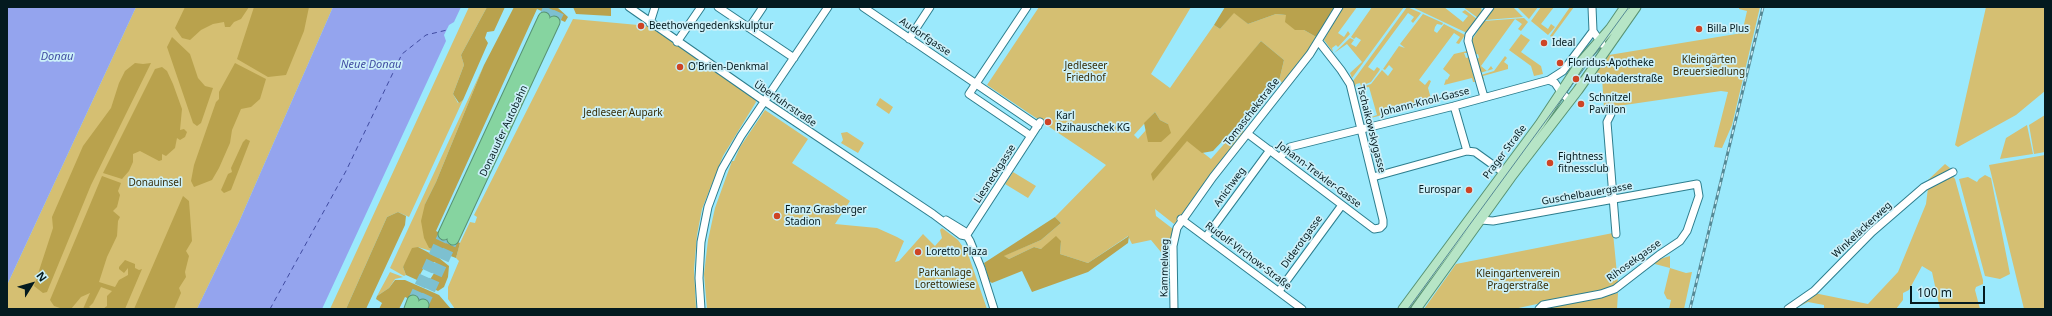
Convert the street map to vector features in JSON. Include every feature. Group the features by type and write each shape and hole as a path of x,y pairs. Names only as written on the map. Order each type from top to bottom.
{"highway":[{"name":"Donauufer Autobahn","path":"449,237 549,20"}],"main road":[{"name":"Prager Straße","path":"1416,309 1481,220 1507,174 1581,62 1625,7"},
{"name":"Prager Straße","path":"1402,309 1507,174 1570,101 1633,8"}],"street":[{"name":"Überfuhrstraße","path":"629,7 764,102 933,214 961,235 966,236"},
{"path":"650,23 655,7"},
{"path":"677,42 701,7"},
{"path":"718,7 794,58"},
{"path":"749,28 763,7"},
{"path":"701,309 699,278 701,242 708,207 722,169 741,136 827,7"},
{"name":"Audorfgasse","path":"863,7 976,84 1039,124"},
{"path":"909,39 930,7"},
{"path":"1027,7 969,94 1031,136"},
{"name":"Tomaschekstraße","path":"1177,228 1181,219 1319,42 1339,7"},
{"path":"1484,97 1468,41 1469,35 1490,7"},
{"path":"1592,7 1593,31 1599,41 1607,48"},
{"path":"1549,80 1563,71 1593,31"},
{"name":"Tschaikowskygasse","path":"1319,42 1350,84 1360,129 1384,220 1383,225 1380,228"},
{"path":"1549,80 1555,83 1570,101"},
{"name":"Johann-Knoll-Gasse","path":"1280,157 1290,147 1454,106 1549,80"},
{"path":"989,107 996,97"},
{"path":"1454,106 1467,151"},
{"path":"1611,114 1607,122 1612,200 1616,234"},
{"name":"Liesneckgasse","path":"966,236 1039,124"},
{"name":"Johann-Treixler-Gasse","path":"1248,134 1374,229 1380,228"},
{"name":"Anichweg","path":"1206,236 1270,150"},
{"path":"1373,177 1467,151 1475,152 1507,174"},
{"name":"Winkeläckerweg","path":"1788,309 1814,291 1872,232 1924,187 1953,172"},
{"name":"Guschelbauergasse","path":"1481,220 1491,222 1697,184"},
{"name":"Rihosekgasse","path":"1539,309 1543,305 1601,294 1615,289 1659,255 1680,241 1688,231 1699,196 1697,184"},
{"name":"Diderotgasse","path":"1279,291 1342,205"},
{"name":"Rudolf-Virchow-Straße","path":"1181,219 1206,236 1302,309"},
{"name":"Kammelweg","path":"1174,309 1173,246 1177,228"},
{"path":"966,236 978,261 994,309"}],"green space":[{"name":"Donauinsel","path":"136,7 333,7 239,222 197,309 7,309 7,285"},
{"path":"469,7 487,7 461,55 464,65 453,94 458,103 463,100 409,217 398,212 387,217 346,309 330,309"},
{"name":"Jedleseer Friedhof","path":"1039,7 1191,7 1151,74 1170,88 1214,25 1220,29 1234,12 1248,24 1276,14 1286,15 1296,28 1304,30 1318,38 1283,83 1279,81 1284,60 1261,41 1153,180 1187,140 1211,159 1239,127 1245,132 1174,224 1155,209 1156,216 1173,229 1170,263 1151,240 1132,244 1128,236 1088,263 1060,254 1061,241 1041,249 1034,247 1009,259 1003,256 1041,240 1061,223 1055,217 1106,165 987,85","holes":["1155,112 1160,120 1168,124 1149,142 1146,130 1138,139 1134,135"]},
{"path":"1342,7 1357,7 1338,33 1344,37 1348,31 1350,34 1338,47 1336,45 1332,48 1333,52 1324,40"},
{"path":"1372,7 1404,7 1352,78 1350,73 1362,62 1347,44 1334,53 1350,38 1354,40 1351,44 1356,47 1361,40 1356,37 1354,39 1351,37"},
{"path":"1407,7 1421,13 1413,23 1411,21 1414,17 1408,13 1368,67 1374,71 1377,67 1380,69 1379,71 1371,82 1361,86 1360,83 1356,84 1355,87 1353,81"},
{"path":"1412,7 1444,7 1463,22 1468,16 1462,12 1465,10 1477,19 1467,33"},
{"path":"1463,7 1481,7 1482,12 1478,18"},
{"path":"1494,7 1513,7 1523,17 1485,20"},
{"path":"1517,7 1538,7 1529,19"},
{"path":"1541,7 1554,7 1541,24 1548,29 1551,24 1555,27 1548,35 1531,21"},
{"path":"1570,7 1574,7 1552,37 1550,36"},
{"name":"Kleingärten Breuersiedlung","path":"1739,7 1760,7 1732,125 1722,148 1714,147 1728,92 1721,91 1604,108 1602,78 1595,75 1609,55 1742,33 1747,11 1739,9"},
{"path":"1986,7 2045,7 2045,91 2016,115 1958,147 1955,145"},
{"path":"1423,14 1443,23 1442,25 1437,24 1435,27 1434,31 1437,33 1444,24 1465,35 1459,44 1456,43 1460,37 1454,33 1419,80 1425,85 1429,80 1431,81 1428,88 1432,102 1363,120 1377,115 1369,87 1355,89 1371,84 1382,70 1388,76 1393,69 1389,65 1385,70 1383,69 1399,46 1405,48 1400,44"},
{"path":"1524,18 1528,22 1521,31 1518,29 1522,24 1515,19 1481,66 1487,71 1480,73 1476,59 1479,58 1478,54 1475,55 1472,40 1484,21"},
{"name":"Jedleseer Aupark","path":"573,19 649,26 755,98 756,102 723,156 702,209 697,235 694,269 696,309 455,309 448,299 448,287 459,261 456,258 460,243 470,222 475,223 477,217 474,215"},
{"path":"1521,34 1530,40 1521,52 1541,66 1543,74 1534,76 1531,66 1509,50"},
{"path":"1467,51 1468,53 1464,53 1466,58 1469,57 1475,82 1473,82 1472,78 1444,85 1446,79 1447,80 1450,75 1443,69 1454,54"},
{"path":"1505,56 1507,58 1504,62 1508,65 1508,69 1483,76 1484,79 1481,80 1481,75 1494,71"},
{"path":"484,65 436,182 425,204 429,248 432,249 431,251 418,247 403,267 406,275 404,276 390,268"},
{"path":"1491,66 1493,69 1487,71"},
{"path":"880,98 893,107 889,114 876,105"},
{"name":"Franz Grasberger Stadion","path":"765,110 808,139 792,163 850,201 835,224 877,228 904,241 895,262 899,261 923,234 935,246 942,238 940,230 942,228 958,240 968,254 987,309 707,309 704,274 708,240 715,208 732,161 734,161 740,147"},
{"path":"2045,115 2045,152 2034,154 2029,125"},
{"path":"2027,125 2033,154 2000,159 2006,138"},
{"path":"847,132 864,143 858,153 841,143 843,140 841,133"},
{"path":"2045,155 2045,309 2024,309 1989,165"},
{"path":"1945,164 1950,168 1946,173 1929,181 1928,180"},
{"path":"1013,172 1036,186 1028,198 1005,184"},
{"path":"1952,175 1955,179 1983,280 1983,284 1976,287 1975,290 1980,309 1940,309 1932,272 1922,266 1909,290 1903,293 1903,300 1896,309 1824,309 1824,305 1808,302 1796,308 1793,307 1814,293 1868,304 1898,272 1926,204 1928,188"},
{"path":"1985,175 1991,178 2010,274 2000,279 1985,276 1959,179 1968,177 1977,182"},
{"name":"Kleingartenverein Pragerstraße","path":"1613,233 1618,284 1610,288 1514,309 1424,309 1456,264"},
{"path":"1670,256 1670,268 1651,263 1653,261"},
{"path":"1670,268 1686,273 1692,272 1684,309 1669,309 1671,300 1667,299 1664,293"},
{"path":"390,272 403,277 395,279 389,288 377,296"},
{"path":"1618,293 1617,309 1549,309 1549,306"}],"shaded area":[{"path":"185,7 249,7 241,19 234,22 230,27 225,27 224,22 213,24 201,30 190,40 182,38 175,28"},
{"path":"254,7 309,7 304,31 286,75 268,77 237,59"},
{"path":"487,7 505,7 494,31 487,32 485,38 488,43 463,100 459,103 453,94 464,65 461,55"},
{"path":"514,7 557,7 568,17 565,22 537,9 436,231 460,243 456,258 429,248 424,238 421,221 425,204 436,182 484,65"},
{"path":"573,7 611,7 611,16 576,14"},
{"path":"1225,7 1335,7 1318,38 1304,30 1295,30 1285,22 1286,15 1276,14 1248,24 1234,13 1220,29 1214,25"},
{"path":"172,37 190,54 198,78 205,86 213,88 201,123 197,126 193,123 167,47"},
{"path":"1261,41 1284,60 1279,81 1213,151 1202,153 1187,141 1153,181 1151,174"},
{"path":"135,63 151,63 91,185 47,292 43,293 34,286 53,228 52,217 83,146 111,108 119,83 125,71"},
{"path":"235,63 266,79 260,99 251,107 241,109 232,130 230,143 212,180 194,187 191,181 194,165 216,102 219,99 219,92"},
{"path":"162,67 167,71 182,109 180,130 184,129 187,132 185,137 180,140 177,138 175,148 166,156 162,154 162,160 159,161 140,151 133,154 133,162 129,171 122,179 103,173 155,69"},
{"path":"1155,112 1160,120 1168,124 1171,133 1161,142 1148,142 1144,123"},
{"path":"246,139 250,141 231,190 224,193 221,190 228,174 232,172 231,168 243,142"},
{"path":"102,176 121,183 118,191 120,195 117,207 113,211 120,217 118,221 117,236 107,257 99,282 115,287 119,280 128,275 128,268 124,273 119,269 125,260 135,264 135,268 139,270 142,269 125,309 103,309 107,306 107,296 112,291 101,287 93,303 89,307 92,309 83,309 90,293 81,297 71,309 63,309 54,306 50,300"},
{"path":"183,196 189,201 192,241 186,251 189,256 185,272 186,277 179,288 181,293 174,309 134,309"},
{"path":"398,212 406,216 405,225 366,309 346,309 387,217"},
{"path":"1055,217 1061,223 1041,240 1004,256 1009,259 1034,247 1041,249 1056,236 1061,241 1060,254 1088,263 1129,236 1128,243 1088,272 1032,292 1022,271 992,283 989,281 984,263"},
{"path":"418,247 439,258 449,266 448,277 444,287 438,291 428,286 429,281 438,267 435,262 426,264 417,280 406,275 403,267 412,248"},
{"path":"395,280 405,280 439,295 451,309 431,309 405,297 399,309 379,309 382,303 376,299 377,296 389,288"}],"water":[{"name":"Donau","path":"7,7 136,7 7,285"},
{"name":"Neue Donau","path":"333,7 461,7 454,22 449,25 444,35 446,41 322,309 197,309 239,222"}],"ferry route":[{"path":"270,309 346,171 402,54 426,35 447,30"}],"tunnel":[{"path":"544,18 549,7"},
{"path":"554,22 561,7"},
{"path":"413,301 444,234"},
{"path":"423,305 453,239"}],"tram line":[{"path":"1408,309 1629,7"}],"railway":[{"path":"1690,309 1763,7"}],"place":[{"name":"Beethovengedenkskulptur","path":"641,26"},
{"name":"Billa Plus","path":"1699,29"},
{"name":"Ideal","path":"1544,43"},
{"name":"Floridus-Apotheke","path":"1560,63"},
{"name":"O'Brien-Denkmal","path":"680,67"},
{"name":"Autokaderstraße","path":"1576,79"},
{"name":"Schnitzel Pavillon","path":"1581,104"},
{"name":"Karl Rzihauschek KG","path":"1048,122"},
{"name":"Fightness fitnessclub","path":"1550,163"},
{"name":"Eurospar","path":"1469,190"},
{"name":"Franz Grasberger Stadion","path":"777,216"},
{"name":"Loretto Plaza","path":"918,252"}],"park label":[{"name":"Parkanlage Lorettowiese","path":"945,278"}]}
